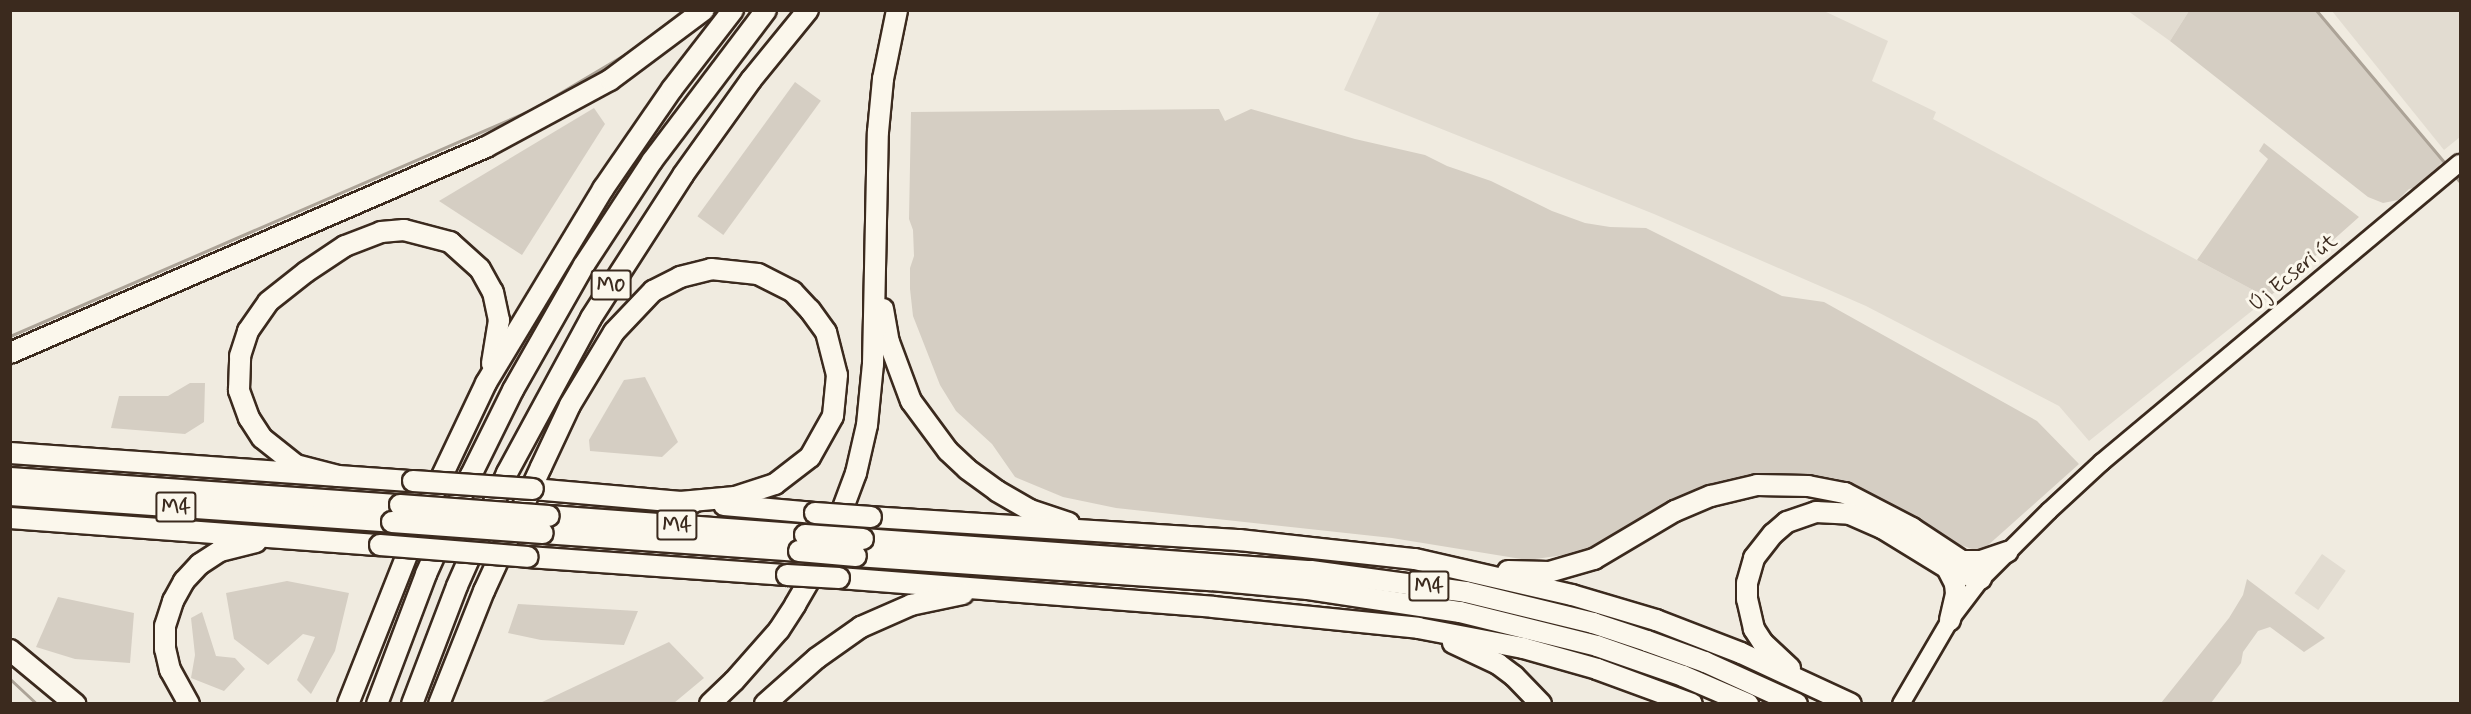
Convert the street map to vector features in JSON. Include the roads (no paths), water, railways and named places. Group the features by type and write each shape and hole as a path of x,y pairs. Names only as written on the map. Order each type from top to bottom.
{"highway":[{"path":"10,353 486,147 610,80 704,10"},
{"path":"348,704 425,511 486,383 603,189 672,89 733,10"},
{"name":"M0","path":"377,704 426,574 471,475 519,380 579,273 646,170 681,120 766,10"},
{"name":"M0","path":"412,704 457,586 507,473 574,347 648,226 683,175 751,80 808,10"},
{"path":"710,704 734,681 778,630 828,548 849,497 867,424 873,364 878,132 883,79 897,10"},
{"path":"338,476 296,465 262,438 249,418 239,390 239,379 240,356 248,331 268,302 345,246 381,232 404,230 450,242 467,255 489,281 499,320 497,347 486,383"},
{"path":"877,259 889,342 911,400 930,430 967,469 997,491 1030,510 1100,531"},
{"path":"439,704 484,591 537,475 570,405 614,332 653,291 680,277 711,269 758,274 793,292 826,332 837,375 833,416 810,457 775,484 735,496 680,502"},
{"path":"10,453 560,491 815,513 1328,548 1415,559 1572,594 1656,621 1806,681 1851,704"},
{"name":"M4","path":"10,478 396,514"},
{"path":"1469,570 1549,572 1594,559 1675,511 1711,496 1757,485 1808,486 1845,493 1882,510 1954,565 1981,561 2007,552"},
{"name":"M4","path":"10,495 396,514 860,547 1311,571 1466,592 1551,612 1647,641 1705,662 1797,704"},
{"path":"1806,681 1763,644 1749,613 1747,583 1754,558 1787,522 1816,512 1850,514 1981,579"},
{"path":"10,518 1038,593 1213,607 1418,628 1523,648 1597,669 1692,704"},
{"path":"189,704 170,670 165,649 165,626 173,601 184,582 200,564 220,551 246,542 314,540"},
{"name":"M4","path":"860,547 1319,591 1438,608 1528,627 1597,646 1683,676 1748,704"},
{"path":"1950,620 1956,594 1954,565"},
{"path":"765,704 825,652 880,617 911,605 966,594 1038,593"},
{"path":"1418,628 1489,659 1514,676 1541,704"},
{"path":"10,650 75,703"},
{"path":"338,704 357,677"}],"main road":[{"name":"Új Ecseri út","path":"1902,701 1950,620 1981,579 2007,552 2096,467 2459,164"}],"waterway":[{"path":"10,336 531,110 637,47 683,10"},
{"path":"2316,10 2448,167"},
{"path":"2454,175 2460,182"},
{"path":"10,679 37,704"}]}
